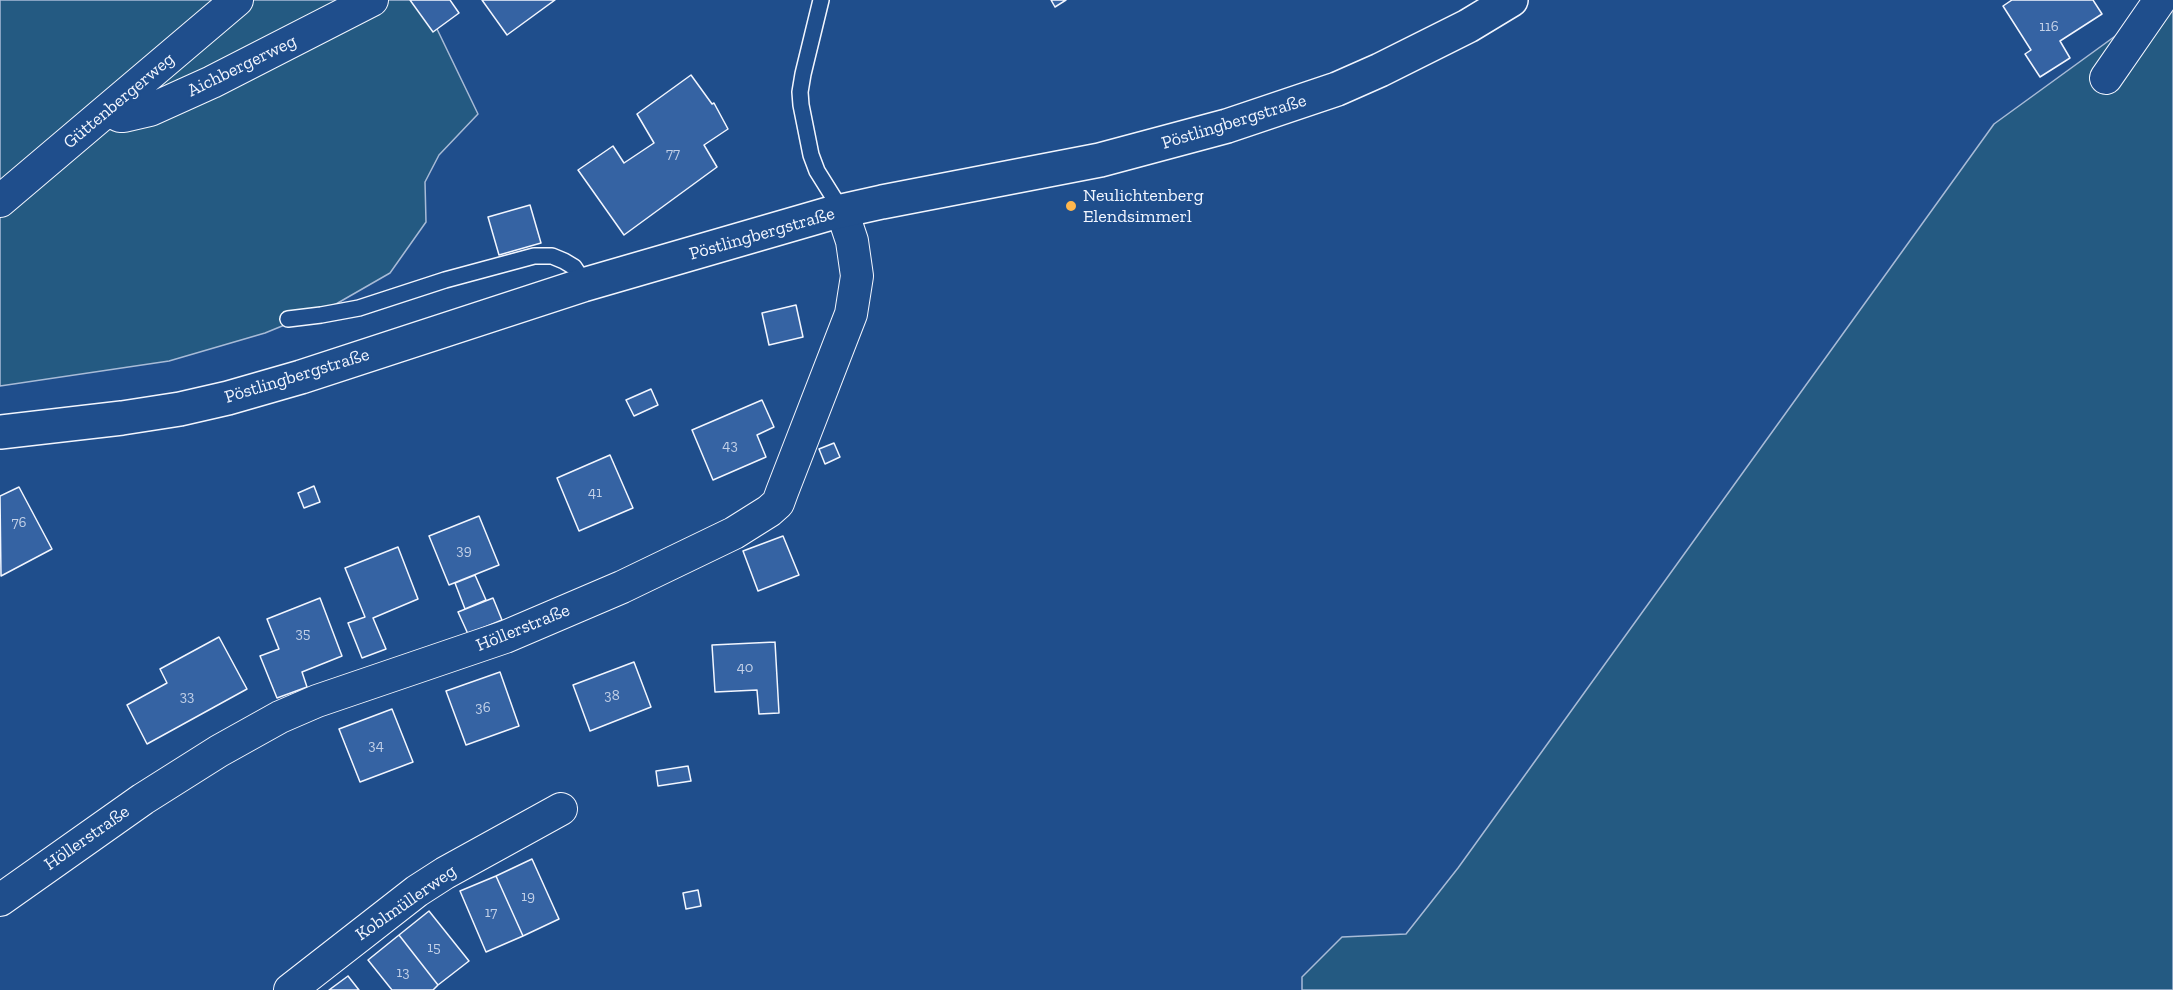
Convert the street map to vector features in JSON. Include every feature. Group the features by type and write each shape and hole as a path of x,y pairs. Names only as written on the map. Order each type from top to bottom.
{"main road":[{"name":"Pöstlingbergstraße","path":"0,432 122,418 180,409 228,398 301,377 582,285 842,211 1100,160 1258,116 1336,89 1380,70 1459,31 1511,0"}],"street":[{"name":"Güttenbergerweg","path":"0,201 237,0"},
{"name":"Aichbergerweg","path":"108,110 120,116 150,110 212,82 372,0"},
{"path":"2106,78 2160,0"},
{"name":"Höllerstraße","path":"0,900 152,793 219,751 280,717 327,697 505,637 622,587 734,533 769,511 778,503 851,314 857,276 852,241 842,211"},
{"name":"Koblmüllerweg","path":"290,990 417,891 561,809"}],"lane":[{"path":"821,0 803,74 800,92 801,105 814,163 823,183 842,211"},
{"path":"288,319 359,308 444,280 534,256 552,256 564,261 577,271 582,285"}],"shaded area":[{"path":"0,0 423,0 478,114 439,155 425,182 426,222 390,273 336,304 265,333 169,361 0,386"},
{"path":"2165,0 2173,0 2173,990 1302,990 1302,977 1342,937 1406,934 1458,868 1994,124"}],"building":[{"path":"410,0 450,0 459,13 433,32"},
{"path":"482,0 555,0 507,35"},
{"path":"1051,0 1066,0 1055,7"},
{"path":"2012,0 2093,0 2102,14 2060,41 2070,58 2040,77 2025,54 2031,50 2003,6"},
{"path":"691,75 712,104 714,103 728,129 704,145 717,167 624,235 578,170 613,146 624,163 654,143 637,114"},
{"path":"530,205 541,243 499,255 488,217"},
{"path":"796,305 803,337 769,345 762,313"},
{"path":"651,389 658,405 634,416 626,400"},
{"path":"762,400 774,427 757,435 766,457 713,480 692,430"},
{"path":"834,443 840,457 825,464 819,449"},
{"path":"610,455 633,508 579,531 557,478"},
{"path":"314,486 320,502 304,508 298,493"},
{"path":"19,487 52,549 1,576 0,496"},
{"path":"479,516 499,565 449,585 429,536"},
{"path":"783,536 799,575 758,591 743,551"},
{"path":"398,547 418,599 373,618 386,649 362,658 348,623 365,617 345,568"},
{"path":"475,575 486,600 465,609 455,583"},
{"path":"320,598 342,656 302,672 307,687 277,698 260,656 279,649 267,619"},
{"path":"493,598 502,620 468,634 458,612"},
{"path":"219,637 247,689 147,744 127,705 167,683 160,669"},
{"path":"775,642 779,713 759,714 757,690 715,692 712,645"},
{"path":"634,662 651,707 590,731 573,685"},
{"path":"500,672 519,726 466,745 446,691"},
{"path":"392,709 413,762 360,782 339,729"},
{"path":"688,766 691,781 658,786 656,771"},
{"path":"532,859 559,919 523,936 496,876"},
{"path":"496,876 523,936 486,952 460,891"},
{"path":"698,890 701,906 686,909 683,893"},
{"path":"429,911 469,961 438,985 399,935"},
{"path":"399,935 438,985 433,990 392,990 368,960"},
{"path":"348,976 359,990 329,990"}],"place":[{"name":"Neulichtenberg Elendsimmerl","path":"1071,206"}]}
